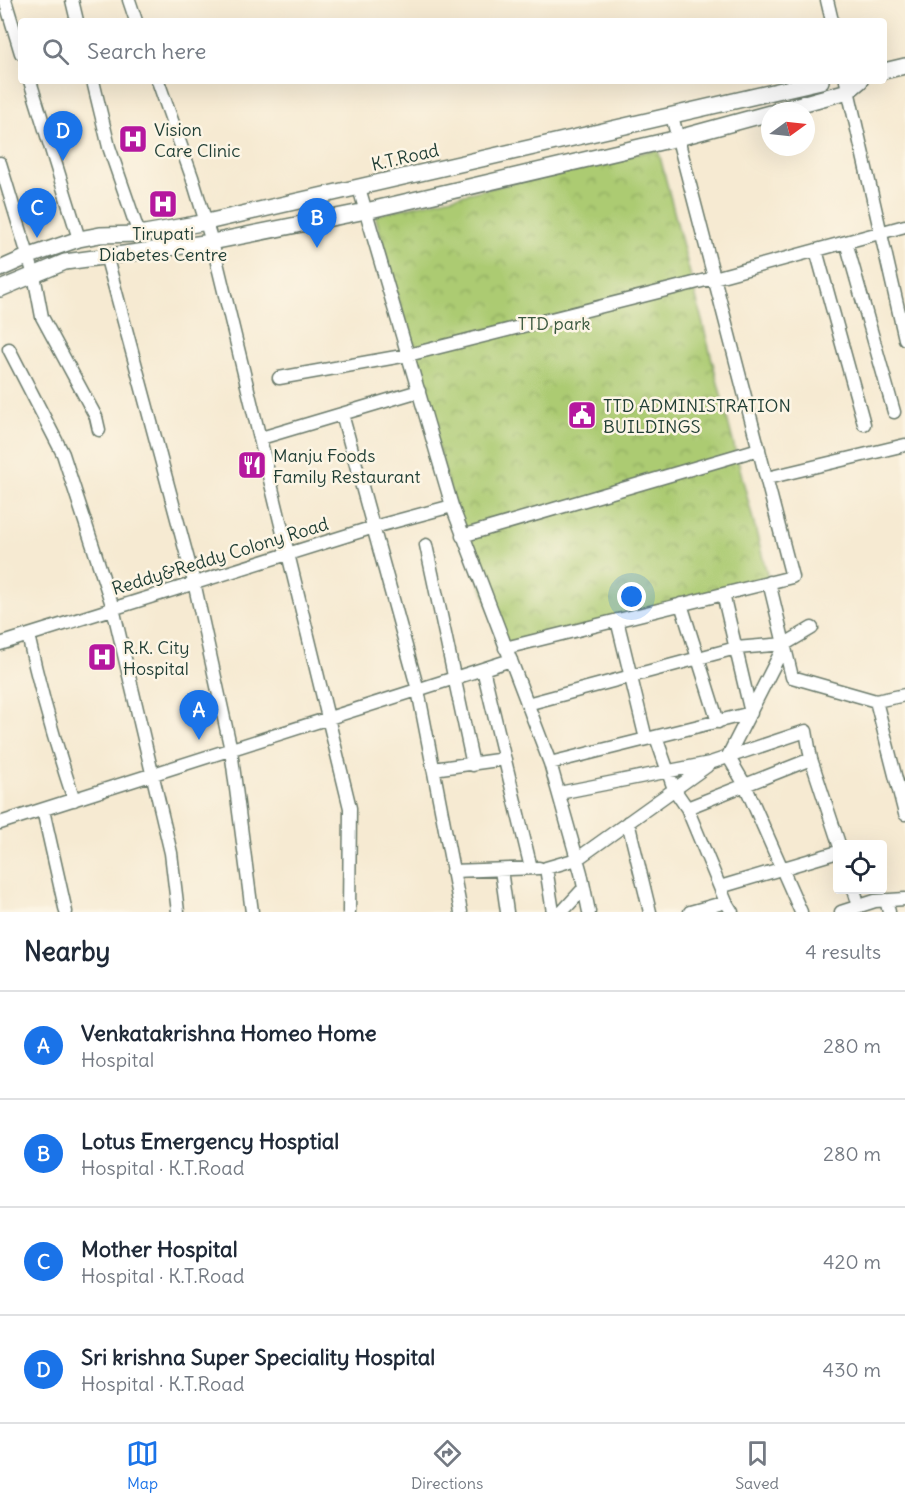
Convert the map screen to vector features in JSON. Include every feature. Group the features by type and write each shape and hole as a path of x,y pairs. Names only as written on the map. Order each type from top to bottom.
{"main road":[{"path":"887,70 905,66"},
{"name":"K.T.Road","path":"0,269 79,239 100,235 139,234 207,222 808,84"},
{"path":"801,102 852,84"},
{"path":"0,290 65,262 212,242 366,211 678,138 761,115"}],"street":[{"path":"4,0 18,44"},
{"path":"72,0 76,18"},
{"path":"129,0 135,18"},
{"path":"828,0 831,18"},
{"path":"31,84 79,239"},
{"path":"94,84 110,147 139,234"},
{"path":"159,84 207,222 350,808 349,912"},
{"path":"852,84 881,233 905,339"},
{"path":"506,648 792,577 672,116"},
{"path":"0,163 34,275 42,317 96,417 99,430"},
{"path":"359,188 452,506 550,763 577,859 589,912"},
{"path":"279,378 408,355 714,278 905,226"},
{"path":"846,242 894,412"},
{"path":"816,250 864,424"},
{"path":"106,255 194,582 231,750 252,912"},
{"path":"9,349 63,454 113,608 171,853 178,912"},
{"path":"261,438 419,391"},
{"path":"342,414 418,690 461,912"},
{"path":"766,478 905,445"},
{"path":"462,536 759,449"},
{"name":"Reddy&Reddy Colony Road","path":"0,644 374,527 452,506"},
{"path":"426,545 473,765"},
{"path":"769,582 792,677 876,701 905,695"},
{"path":"723,594 751,713"},
{"path":"681,604 718,722"},
{"path":"617,620 630,676 651,738 675,789 687,807 729,907 690,912"},
{"path":"527,704 736,648 785,644 812,628"},
{"path":"28,635 39,685 74,800"},
{"path":"729,757 785,644"},
{"path":"0,824 511,660"},
{"path":"483,669 531,868"},
{"path":"876,701 905,814"},
{"path":"550,763 751,713"},
{"path":"559,794 710,763 806,731 811,759 838,840"},
{"path":"729,757 745,785 801,912"},
{"path":"433,770 505,759"},
{"path":"687,807 811,759"},
{"path":"452,871 546,868 577,859 710,763"},
{"path":"43,810 66,912"},
{"path":"628,822 650,912"},
{"path":"720,887 833,853"},
{"path":"546,868 553,912"},
{"path":"501,870 507,912"},
{"path":"562,912 584,888"},
{"path":"855,894 859,906"},
{"path":"841,912 875,901 888,906 905,899"}],"green space":[{"name":"TTD park","path":"658,149 769,582 505,648 462,535 375,215"}],"place":[{"name":"Vision Care Clinic","path":"133,139"},
{"name":"Sri krishna Super Speciality Hospital","path":"63,161"},
{"name":"Tirupati Diabetes Centre","path":"163,204"},
{"name":"Mother Hospital","path":"37,238"},
{"name":"Lotus Emergency Hosptial","path":"317,248"},
{"name":"TTD ADMINISTRATION BUILDINGS","path":"582,415"},
{"name":"Manju Foods Family Restaurant","path":"252,465"},
{"name":"R.K. City Hospital","path":"102,657"},
{"name":"Venkatakrishna Homeo Home","path":"199,740"}]}
